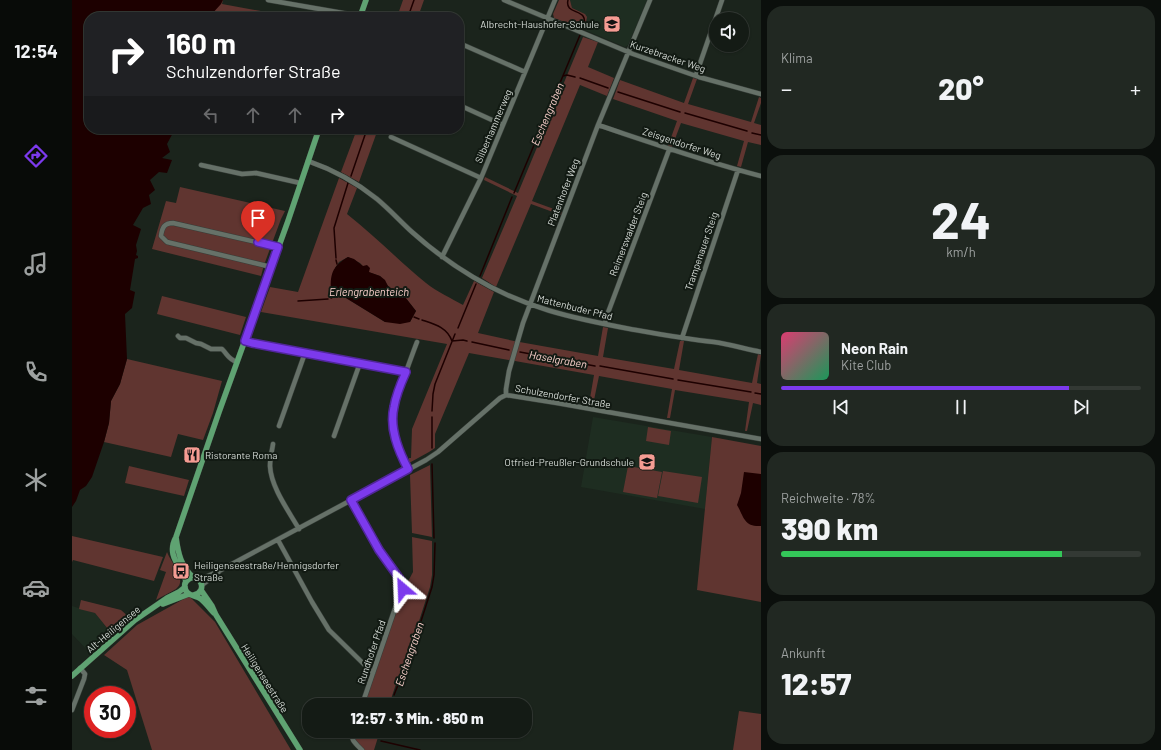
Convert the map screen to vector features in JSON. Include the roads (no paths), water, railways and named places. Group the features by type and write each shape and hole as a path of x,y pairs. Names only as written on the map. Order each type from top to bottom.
{"main road":[{"path":"362,12 366,0"},
{"path":"191,594 186,591 185,584 172,552 173,543 317,134"},
{"name":"Heiligenseestraße","path":"176,537 180,560 188,572 199,583 216,614 300,750"},
{"path":"190,578 199,583 199,593 180,596 167,601 179,592 190,578"},
{"name":"Heiligenseestraße","path":"191,594 201,599 216,614"},
{"name":"Alt-Heiligensee","path":"72,676 135,620 167,601"}],"street":[{"path":"268,0 333,12"},
{"name":"Kurzebracker Weg","path":"504,0 628,52 696,75 761,94"},
{"name":"Silberhammerweg","path":"442,256 481,178 556,0"},
{"name":"Platenhofer Weg","path":"506,395 507,383 514,354 530,305 598,125 650,0"},
{"path":"696,75 722,0"},
{"path":"464,45 525,72"},
{"path":"464,107 503,125"},
{"name":"Zeisgendorfer Weg","path":"598,125 669,150 761,176"},
{"path":"391,137 481,178"},
{"name":"Reimerswalder Steig","path":"605,324 669,150"},
{"name":"Mattenbuder Pfad","path":"308,161 338,173 367,191 378,199 412,231 460,269 491,288 530,305 570,317 605,324 761,350"},
{"path":"201,165 242,174 256,173 300,183"},
{"name":"Trampenauer Steig","path":"682,338 738,170"},
{"path":"271,267 167,242 161,236 161,230 164,225 173,223 278,247"},
{"path":"178,336 211,349 222,349 228,357 237,362"},
{"path":"245,341 406,372"},
{"path":"408,469 396,440 393,428 393,417 395,400 417,342"},
{"path":"279,426 305,353"},
{"path":"334,436 360,363"},
{"name":"Schulzendorfer Straße","path":"199,583 426,460 438,452 500,398 506,395 761,439"},
{"path":"273,444 270,461 273,480 299,528"},
{"name":"Rundhofer Pfad","path":"351,500 376,545 403,585 403,589 364,698"},
{"path":"278,540 329,630 373,673"},
{"path":"72,710 84,679 84,674 80,668"},
{"path":"352,738 362,750"}],"water":[{"path":"72,0 223,0 214,12 84,12 84,134 172,134 167,144 170,152 162,158 172,160 167,173 159,172 150,180 155,190 149,195 151,204 143,208 133,225 141,229 136,245 136,255 138,258 135,259 130,290 135,292 132,308 125,314 127,359 120,384 111,401 109,423 92,477 86,486 80,490 72,507"},
{"name":"Erlengrabenteich","path":"348,257 354,259 363,266 367,265 370,268 369,272 380,276 385,280 388,286 402,298 405,297 416,311 410,322 400,324 385,322 346,298 343,292 331,295 331,277 333,272 338,264"},
{"path":"744,472 761,474 761,526 755,526 748,523 737,505 741,493"}],"waterway":[{"path":"410,12 414,0"},
{"name":"Eschengraben","path":"568,0 568,5 570,8 581,14 583,17 583,28"},
{"name":"Eschengraben","path":"514,193 580,35"},
{"path":"563,76 567,75 575,77"},
{"path":"580,78 608,88"},
{"path":"618,92 680,112"},
{"path":"685,113 747,131"},
{"path":"752,133 761,135"},
{"path":"351,176 365,134"},
{"path":"336,258 334,228 348,183"},
{"name":"Eschengraben","path":"480,276 512,197"},
{"path":"336,260 337,264"},
{"name":"Eschengraben","path":"458,328 476,284"},
{"path":"331,298 333,295"},
{"path":"298,301 328,299"},
{"path":"414,317 419,319"},
{"path":"422,320 443,329 447,332 452,341 467,341"},
{"name":"Eschengraben","path":"432,411 435,384 455,334"},
{"name":"Haselgraben","path":"472,342 509,350"},
{"name":"Haselgraben","path":"520,352 595,366"},
{"name":"Haselgraben","path":"600,366 673,379"},
{"name":"Haselgraben","path":"678,380 751,392"},
{"name":"Haselgraben","path":"755,393 761,394"},
{"name":"Eschengraben","path":"432,417 432,448"},
{"name":"Eschengraben","path":"432,464 434,538"},
{"name":"Eschengraben","path":"394,695 411,652 432,587 435,543"},
{"path":"381,741 420,750"}],"place":[{"name":"Albrecht-Haushofer-Schule","path":"612,24"},
{"name":"Ristorante Roma","path":"192,455"},
{"name":"Otfried-Preußler-Grundschule","path":"647,462"},
{"name":"Heiligenseestraße/Hennigsdorfer Straße","path":"181,571"}]}
